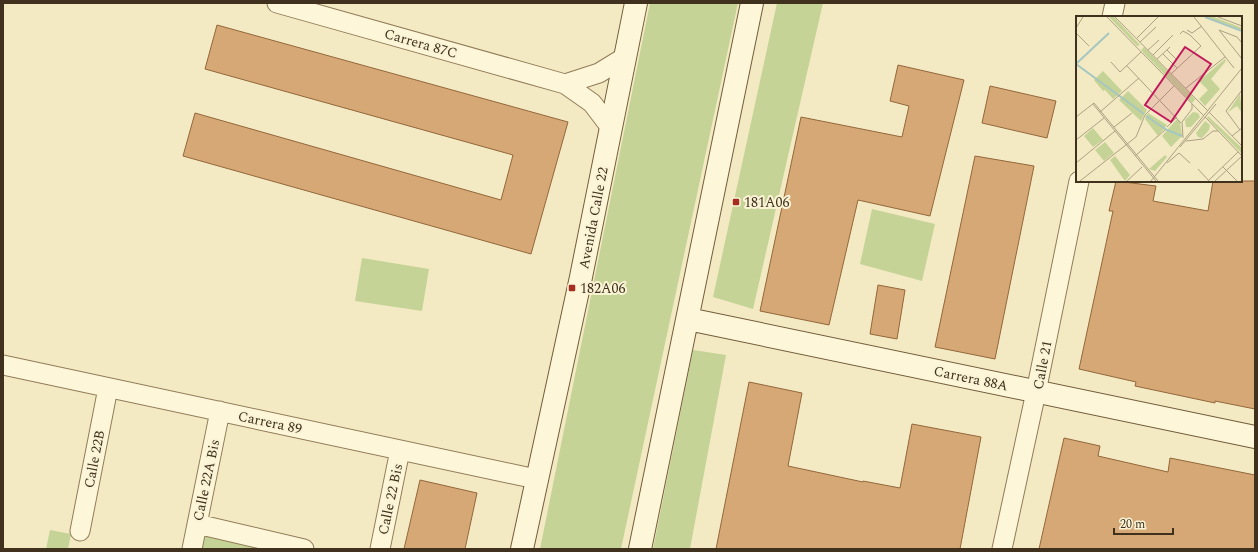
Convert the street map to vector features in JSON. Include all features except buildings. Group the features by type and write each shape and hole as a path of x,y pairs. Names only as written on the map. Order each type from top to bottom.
{"main road":[{"name":"Avenida Calle 22","path":"522,549 581,277 636,3"},
{"path":"640,549 752,3"},
{"name":"Carrera 88A","path":"688,319 1255,437"}],"street":[{"name":"Carrera 87C","path":"277,3 565,84 592,103 611,128"},
{"path":"1112,16 1115,3"},
{"path":"565,84 599,73 625,57"},
{"name":"Calle 21","path":"1002,549 1079,182"},
{"name":"Carrera 89","path":"3,365 536,479"},
{"name":"Calle 22B","path":"80,531 108,388"},
{"name":"Calle 22A Bis","path":"192,549 220,411"},
{"name":"Calle 22 Bis","path":"380,549 400,450"},
{"path":"197,524 274,546 304,549"}],"green space":[{"path":"650,3 738,3 621,549 540,549"},
{"path":"777,3 823,3 753,309 713,297"},
{"path":"872,209 935,224 922,281 860,264"},
{"path":"362,258 429,269 422,311 355,301"},
{"path":"693,350 726,355 690,549 653,549"},
{"path":"200,527 270,549 196,549"},
{"path":"50,530 71,534 68,549 46,549"}],"place":[{"name":"181A06","path":"736,202"},
{"name":"182A06","path":"572,288"}]}
